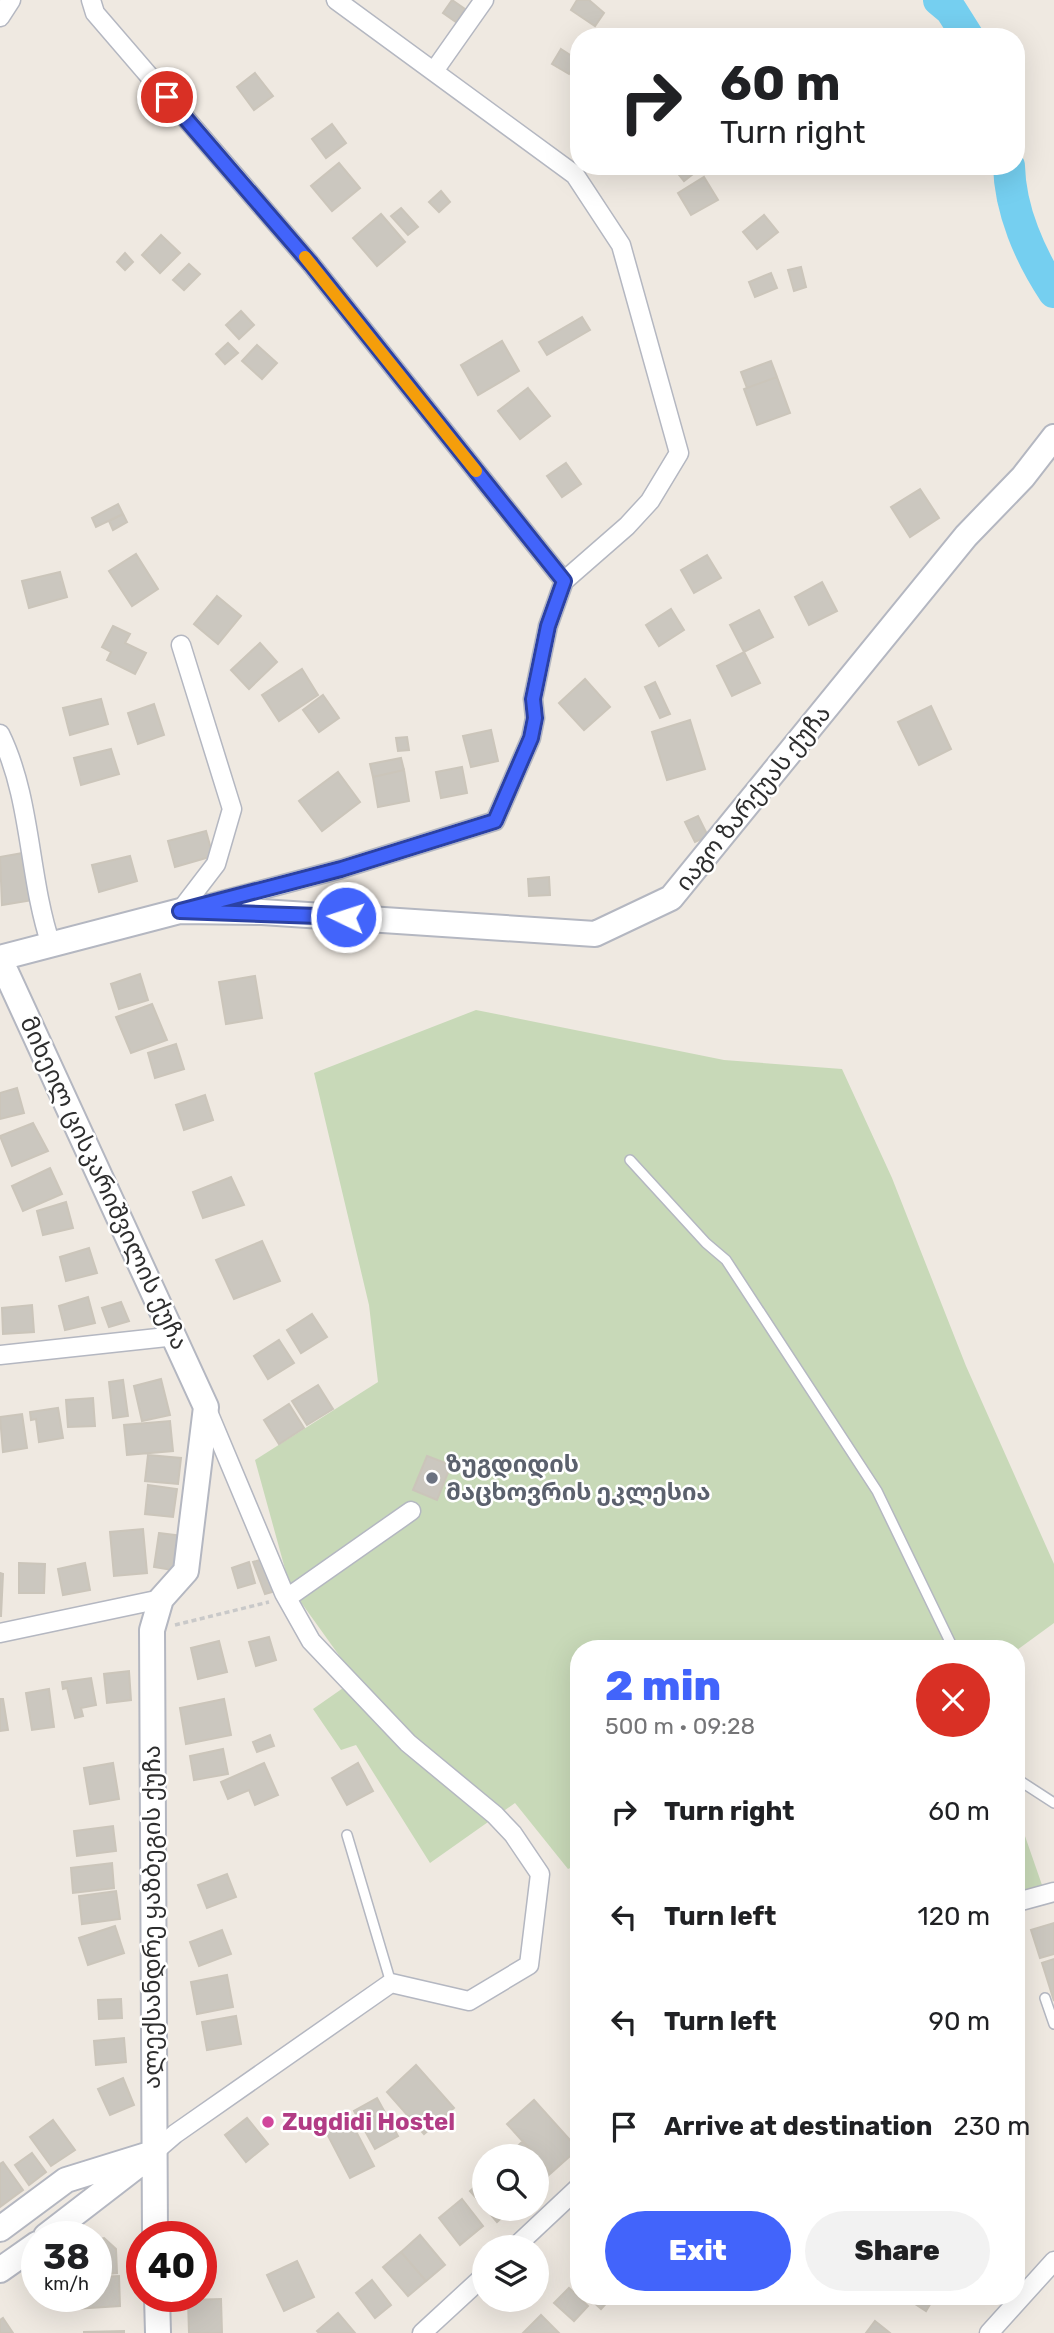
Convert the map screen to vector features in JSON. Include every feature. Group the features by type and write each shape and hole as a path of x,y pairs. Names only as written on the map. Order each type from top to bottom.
{"street":[{"path":"0,17 11,0"},
{"path":"92,0 95,13 311,264 564,581"},
{"path":"336,0 570,171"},
{"path":"434,71 484,0"},
{"path":"180,911 341,869 495,821 531,738 535,718 533,699 548,626 564,581 627,526 650,501 679,453 621,245 575,175"},
{"name":"იაგო ზარქუას ქუჩა","path":"0,959 180,911 262,912 595,934 671,898 966,536 1023,477 1054,437"},
{"path":"180,911 216,864 232,809 181,645"},
{"path":"0,734 25,820 42,916 51,944"},
{"name":"მიხეილ ცისკარიშვილის ქუჩა","path":"0,959 176,1336 206,1407"},
{"path":"0,1354 176,1336"},
{"path":"65,2221 175,2134 391,1983 469,2001 529,1965 540,1874 513,1834 495,1815 474,1801 408,1743 312,1641 287,1598 206,1407"},
{"path":"0,1633 161,1599 186,1571 206,1407"},
{"path":"287,1598 411,1511"},
{"name":"ალექსანდრე ყაზბეგის ქუჩა","path":"155,2221 152,1630 161,1599"},
{"path":"1025,1900 1054,1892"},
{"path":"0,2230 66,2180 153,2153"},
{"path":"527,2235 570,2195"},
{"path":"0,2270 21,2255"},
{"path":"1025,2293 1054,2261"},
{"path":"422,2333 472,2287"},
{"path":"989,2333 1014,2305"},
{"path":"157,2312 158,2333"}],"lane":[{"path":"631,1160 706,1243 726,1260 877,1491 949,1640"},
{"path":"1025,1784 1054,1803"},
{"path":"347,1835 391,1983"},
{"path":"1045,1998 1054,2024"}],"path":[{"path":"152,1630 287,1598"}],"green space":[{"path":"476,1010 724,1060 842,1069 892,1178 966,1366 1054,1564 1054,1623 1025,1644 1025,1640 570,1640 570,1868 568,1869 515,1803 430,1863 356,1745 341,1750 313,1709 356,1679 290,1587 255,1460 378,1382 369,1305 314,1073"},
{"path":"1025,1836 1042,1885 1025,1892"}],"building":[{"path":"452,0 465,9 456,22 443,13"},
{"path":"577,0 589,0 604,13 595,26 571,10"},
{"path":"561,49 570,55 569,74 552,64"},
{"path":"255,73 273,96 254,110 237,87"},
{"path":"332,124 346,143 326,158 312,139"},
{"path":"339,163 360,188 332,211 311,186"},
{"path":"679,175 692,175 684,181"},
{"path":"704,177 718,200 691,215 678,193"},
{"path":"441,191 450,202 439,212 429,202"},
{"path":"401,208 418,227 408,235 391,216"},
{"path":"381,214 405,242 377,266 353,238"},
{"path":"764,215 778,232 757,249 743,232"},
{"path":"161,235 180,253 160,273 142,255"},
{"path":"125,253 133,262 125,270 117,262"},
{"path":"189,264 200,274 184,290 173,280"},
{"path":"801,267 806,287 794,291 788,270"},
{"path":"771,273 777,288 755,297 749,282"},
{"path":"241,311 254,325 239,339 226,325"},
{"path":"582,317 590,330 547,355 539,342"},
{"path":"502,341 519,371 478,395 461,365"},
{"path":"228,343 238,353 225,364 216,354"},
{"path":"257,345 277,363 262,379 242,361"},
{"path":"771,361 777,377 747,388 741,372"},
{"path":"777,377 790,413 757,425 744,389"},
{"path":"528,388 550,416 520,439 498,411"},
{"path":"566,463 581,484 562,497 547,476"},
{"path":"920,489 939,518 910,537 891,507"},
{"path":"118,504 123,514 96,527 92,518"},
{"path":"123,514 127,522 113,530 109,521"},
{"path":"136,554 158,589 132,606 109,571"},
{"path":"707,555 721,578 694,593 681,570"},
{"path":"60,572 67,597 29,608 22,581"},
{"path":"822,582 837,611 809,625 795,597"},
{"path":"217,596 241,616 218,644 194,624"},
{"path":"671,609 684,630 659,646 646,625"},
{"path":"759,610 773,637 744,652 730,625"},
{"path":"113,626 130,634 125,643 146,653 135,674 107,660 111,652 102,647"},
{"path":"260,643 277,662 249,689 231,670"},
{"path":"744,652 760,683 732,696 717,666"},
{"path":"302,669 318,695 279,721 262,695"},
{"path":"585,679 610,707 584,730 559,703"},
{"path":"655,682 670,714 660,718 645,687"},
{"path":"323,695 339,718 319,732 303,710"},
{"path":"101,699 108,724 70,735 63,708"},
{"path":"154,704 164,735 138,744 128,713"},
{"path":"931,706 951,749 919,765 898,722"},
{"path":"690,720 705,769 667,780 652,732"},
{"path":"491,730 498,761 471,767 463,736"},
{"path":"407,737 409,750 398,751 396,738"},
{"path":"111,749 119,774 81,785 74,758"},
{"path":"401,758 404,770 373,777 370,764"},
{"path":"462,767 467,793 441,798 436,772"},
{"path":"404,770 409,801 378,807 373,777"},
{"path":"338,772 360,802 322,831 299,801"},
{"path":"698,816 708,836 695,842 685,822"},
{"path":"206,831 213,856 175,867 168,841"},
{"path":"23,853 33,900 2,905 0,857"},
{"path":"130,856 137,881 99,892 92,865"},
{"path":"549,877 550,895 529,896 528,879"},
{"path":"140,974 148,1000 119,1009 111,984"},
{"path":"255,976 262,1018 226,1024 219,982"},
{"path":"152,1004 167,1040 131,1053 116,1017"},
{"path":"176,1044 184,1069 155,1078 148,1053"},
{"path":"17,1088 24,1113 0,1119 0,1093"},
{"path":"205,1095 213,1120 184,1130 176,1105"},
{"path":"33,1123 48,1151 12,1166 0,1136"},
{"path":"50,1168 62,1194 23,1211 12,1186"},
{"path":"231,1177 244,1205 203,1218 193,1192"},
{"path":"66,1202 73,1228 43,1235 37,1211"},
{"path":"262,1241 280,1281 234,1299 216,1260"},
{"path":"89,1248 97,1273 66,1281 60,1257"},
{"path":"88,1297 95,1323 65,1330 59,1306"},
{"path":"121,1302 129,1321 109,1327 102,1308"},
{"path":"32,1305 34,1332 3,1334 2,1308"},
{"path":"312,1314 327,1337 301,1353 287,1330"},
{"path":"279,1340 294,1363 268,1379 254,1356"},
{"path":"161,1379 170,1415 142,1421 134,1386"},
{"path":"123,1380 128,1416 113,1418 109,1382"},
{"path":"318,1385 333,1409 307,1425 292,1401"},
{"path":"93,1398 95,1426 68,1427 66,1400"},
{"path":"289,1404 304,1428 279,1444 264,1420"},
{"path":"58,1408 63,1438 39,1442 36,1419 31,1420 30,1412"},
{"path":"22,1414 27,1448 3,1452 0,1417"},
{"path":"170,1421 173,1451 127,1455 124,1425"},
{"path":"148,1455 181,1458 178,1484 145,1481"},
{"name":"ზუგდიდის მაცხოვრის ეკლესია","path":"427,1456 451,1465 437,1500 413,1490"},
{"path":"148,1485 177,1489 173,1517 145,1514"},
{"path":"143,1529 147,1573 114,1576 110,1532"},
{"path":"159,1533 184,1536 179,1571 154,1567"},
{"path":"270,1557 279,1590 265,1594 253,1562"},
{"path":"249,1562 255,1583 238,1588 232,1568"},
{"path":"19,1563 45,1564 44,1593 19,1593"},
{"path":"85,1563 90,1590 63,1595 58,1569"},
{"path":"0,1573 3,1574 1,1616 0,1616"},
{"path":"269,1637 276,1660 256,1666 249,1642"},
{"path":"219,1641 227,1672 198,1679 191,1648"},
{"path":"129,1671 131,1700 107,1703 104,1674"},
{"path":"91,1678 96,1705 81,1708 83,1716 75,1718 67,1688 63,1689 62,1682"},
{"path":"49,1689 54,1727 32,1730 26,1693"},
{"path":"0,1699 3,1699 8,1730 0,1731"},
{"path":"224,1699 231,1735 186,1744 180,1708"},
{"path":"270,1735 274,1746 257,1752 253,1742"},
{"path":"223,1749 228,1774 194,1780 190,1756"},
{"path":"113,1763 119,1799 90,1804 84,1768"},
{"path":"264,1763 278,1795 255,1805 249,1790 228,1799 221,1782"},
{"path":"358,1763 373,1791 347,1805 332,1778"},
{"path":"113,1826 116,1851 77,1856 74,1831"},
{"path":"112,1863 114,1888 73,1893 71,1868"},
{"path":"227,1874 236,1897 207,1908 198,1885"},
{"path":"116,1891 120,1919 82,1924 79,1896"},
{"path":"1054,1923 1054,1954 1040,1958 1031,1930"},
{"path":"115,1926 124,1953 88,1965 79,1938"},
{"path":"222,1930 231,1954 199,1966 190,1942"},
{"path":"1054,1959 1054,2001 1042,1963"},
{"path":"227,1975 233,2007 197,2014 191,1982"},
{"path":"121,1999 122,2018 99,2019 98,2000"},
{"path":"236,2016 241,2044 207,2050 202,2022"},
{"path":"124,2038 126,2062 96,2065 94,2041"},
{"path":"416,2065 454,2108 424,2134 387,2092"},
{"path":"123,2078 134,2105 110,2115 98,2089"},
{"path":"377,2098 398,2136 375,2149 354,2111"},
{"path":"534,2100 570,2140 570,2156 551,2173 549,2144 525,2144 507,2124"},
{"path":"348,2116 374,2166 350,2178 324,2128"},
{"path":"247,2118 268,2144 246,2162 225,2135"},
{"path":"53,2120 75,2150 51,2166 30,2137"},
{"path":"32,2153 46,2172 29,2185 15,2165"},
{"path":"3,2162 23,2190 0,2207 0,2164"},
{"path":"462,2199 472,2212 472,2221 479,2221 483,2226 460,2245 439,2218"},
{"path":"420,2235 445,2265 426,2281 401,2252"},
{"path":"112,2245 116,2249 117,2273 112,2273"},
{"path":"401,2252 426,2281 408,2296 383,2267"},
{"path":"297,2261 314,2297 284,2311 267,2275"},
{"path":"112,2276 119,2276 120,2306 112,2307"},
{"path":"372,2280 391,2305 375,2318 356,2293"},
{"path":"569,2288 570,2305 588,2306 574,2321 554,2303"},
{"path":"217,2299 221,2299 222,2333 189,2333 188,2312 217,2312"},
{"path":"917,2305 930,2305 926,2311"},
{"path":"338,2313 355,2333 317,2331"},
{"path":"541,2315 559,2333 523,2333"},
{"path":"3,2318 13,2333 0,2333 0,2320"},
{"path":"875,2321 890,2333 866,2333"},
{"path":"84,2332 124,2333 84,2333"}],"waterway":[{"path":"939,0 951,10 962,28"},
{"path":"1010,175 1017,216 1023,232 1054,292"}],"slow traffic":[{"path":"305,257 476,471"}],"place":[{"name":"ზუგდიდის მაცხოვრის ეკლესია","path":"432,1478"},
{"name":"Zugdidi Hostel","path":"268,2122"}],"route":[{"path":"167,97 311,264 564,581 548,626 533,699 535,718 531,738 495,821 341,869 180,911 346,917"}]}
